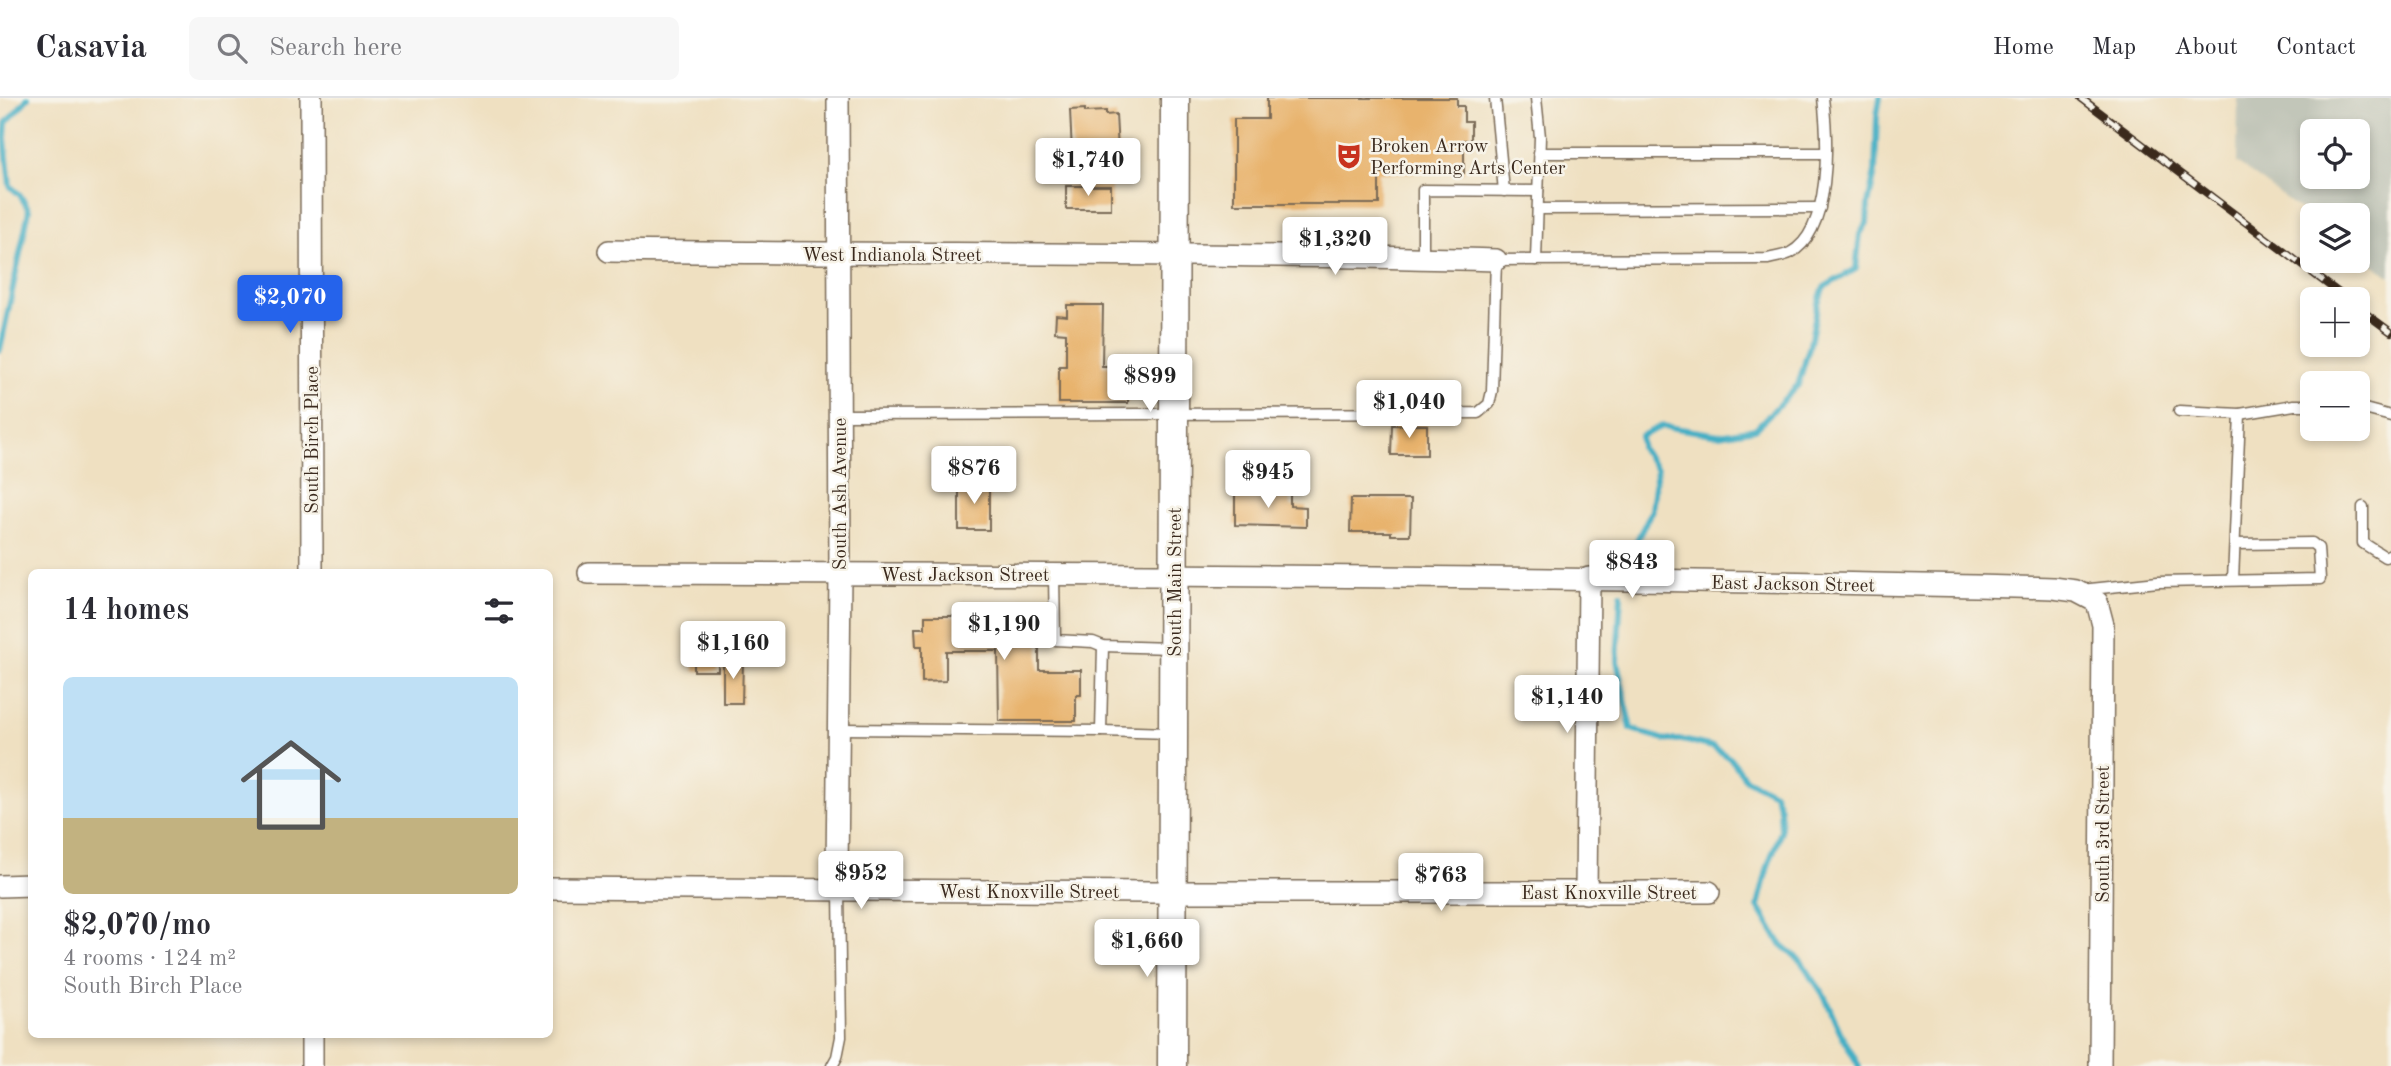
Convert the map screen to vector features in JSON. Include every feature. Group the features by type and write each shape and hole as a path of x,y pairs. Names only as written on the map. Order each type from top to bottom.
{"street":[{"name":"South Birch Place","path":"311,98 312,569"},
{"name":"South Ash Avenue","path":"838,98 839,890"},
{"name":"South Main Street","path":"1172,1066 1175,98"},
{"name":"West Indianola Street","path":"609,251 1175,254 1496,260"},
{"name":"West Jackson Street","path":"589,572 1174,575"},
{"name":"East Jackson Street","path":"1174,575 1589,578 2053,588 2076,591 2097,602"},
{"path":"1586,892 1589,578"},
{"name":"South 3rd Street","path":"2097,602 2103,625 2101,1066"},
{"path":"0,886 28,885"},
{"name":"West Knoxville Street","path":"553,888 1172,892"},
{"name":"East Knoxville Street","path":"1172,892 1709,892"},
{"path":"312,1038 312,1066"}],"lane":[{"path":"1495,98 1504,191"},
{"path":"1536,98 1539,153 1536,260"},
{"path":"839,415 1478,413 1489,404 1492,391 1496,260 1768,259 1790,253 1806,239 1821,208 1824,184 1823,98"},
{"path":"1539,153 1824,153"},
{"path":"1423,258 1423,190 1538,191"},
{"path":"1538,209 1821,208"},
{"path":"2179,411 2241,414 2300,405"},
{"path":"2370,410 2391,416"},
{"path":"2233,580 2241,414"},
{"path":"2363,507 2363,543 2385,557 2391,554"},
{"name":"East Jackson Street","path":"2076,591 2158,582 2320,579 2318,548 2312,543 2236,544"},
{"path":"1054,574 1055,640 1093,642 1103,646 1174,648"},
{"path":"1101,731 1103,646"},
{"path":"839,729 1174,733"},
{"path":"832,1066 837,1057 841,1037 839,890"}],"shaded area":[{"path":"2238,98 2391,98 2391,277 2370,262 2370,203 2300,203 2300,209 2237,163"}],"building":[{"name":"Broken Arrow Performing Arts Center","path":"1267,98 1457,98 1457,106 1464,106 1464,122 1471,122 1471,140 1464,140 1464,173 1379,173 1379,204 1234,204 1234,119 1267,119"},
{"path":"1085,109 1085,112 1106,111 1106,115 1116,114 1118,151 1072,153 1070,110"},
{"path":"1066,186 1111,186 1111,209 1066,209"},
{"path":"1067,305 1103,305 1102,366 1128,366 1128,403 1059,403 1059,366 1066,366 1066,333 1055,332 1056,315 1067,316"},
{"path":"1392,425 1427,425 1427,455 1391,455"},
{"path":"959,483 989,483 989,530 959,530"},
{"path":"1290,491 1290,506 1306,507 1306,527 1235,525 1235,492"},
{"path":"1351,499 1411,499 1410,535 1350,532"},
{"path":"998,606 1039,606 1039,670 1081,670 1081,695 1076,695 1076,721 999,721 998,651 946,651 946,681 922,682 922,646 916,646 915,628 925,628 925,616 998,616"},
{"path":"694,648 718,648 718,671 694,671"},
{"path":"723,660 743,660 742,703 723,703"}],"waterway":[{"path":"0,350 29,210 20,195 10,186 6,123 28,98"},
{"path":"1625,564 1652,510 1657,469 1641,448 1641,436 1662,426 1719,435 1755,429 1798,385 1824,287 1856,269 1860,234 1867,223 1875,172 1880,98"},
{"path":"1621,594 1617,661 1631,729 1665,740 1682,740 1713,747 1731,759 1746,779 1774,793 1780,808 1781,831 1768,866 1758,906 1780,943 1801,961 1825,997 1859,1066"}],"railway":[{"path":"2081,98 2331,287"},
{"path":"2370,317 2391,332"}],"place":[{"name":"Broken Arrow Performing Arts Center","path":"1349,156"}]}
